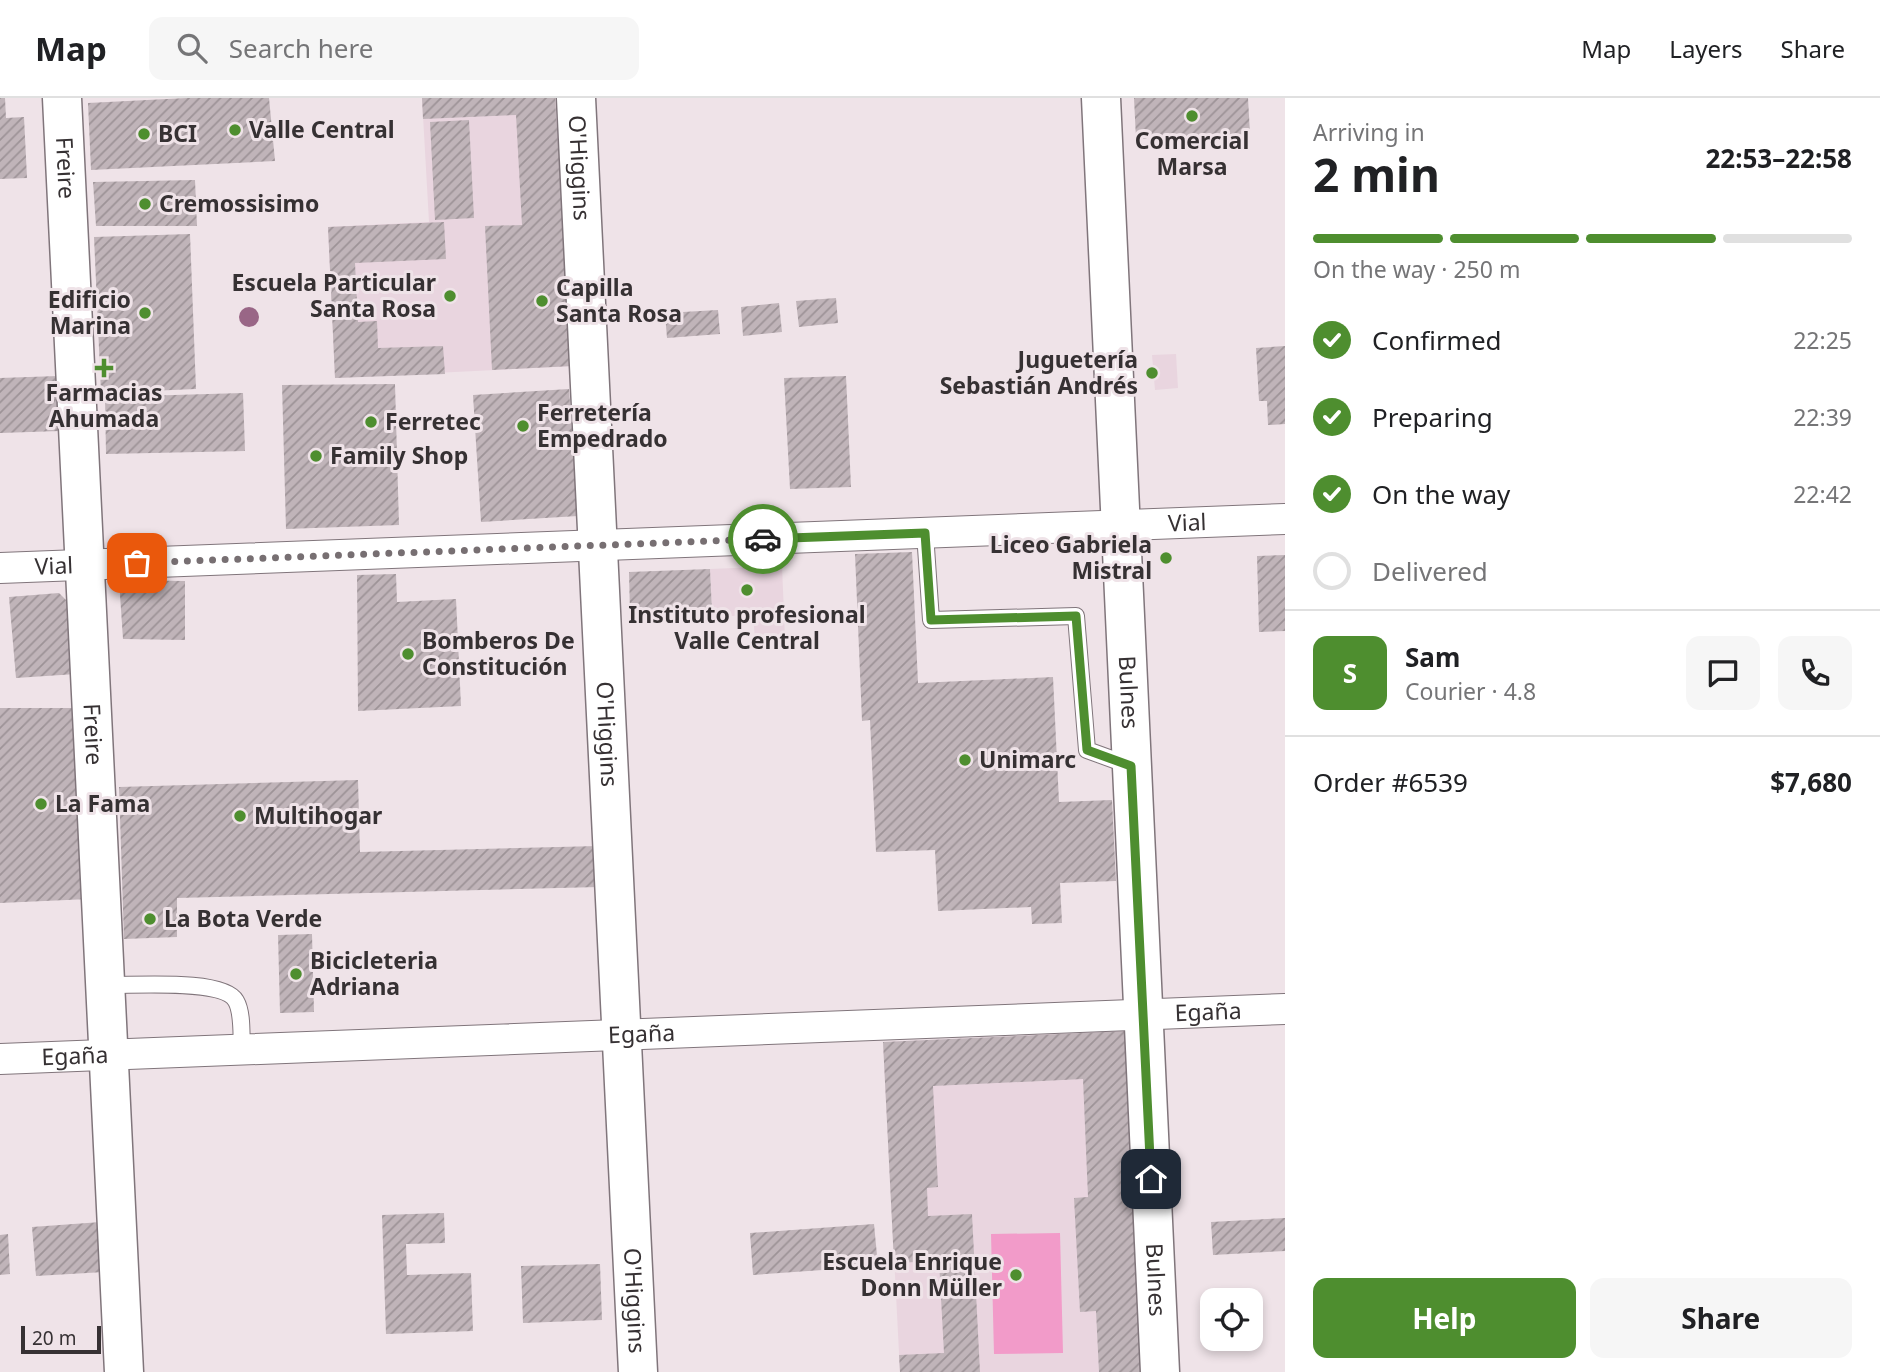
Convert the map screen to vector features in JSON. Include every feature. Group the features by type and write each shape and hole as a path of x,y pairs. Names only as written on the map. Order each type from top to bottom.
{"main road":[{"name":"Freire","path":"62,98 124,1372"},
{"name":"O'Higgins","path":"576,98 638,1372"},
{"name":"Bulnes","path":"1101,98 1160,1372"}],"street":[{"name":"Vial","path":"0,568 1285,519"},
{"name":"Egaña","path":"0,1059 1285,1009"}],"lane":[{"path":"925,533 931,620 1076,616 1087,750 1131,766"},
{"path":"105,985 211,986 228,992 237,1002 242,1049"}],"shaded area":[{"name":"Escuela Particular Santa Rosa","path":"422,98 555,98 573,366 335,378 328,227 429,222"},
{"name":"Juguetería Sebastián Andrés","path":"1176,354 1178,388 1155,390 1152,355"},
{"name":"Instituto profesional Valle Central","path":"782,566 785,638 755,639 753,615 712,617 710,569"},
{"name":"Escuela Enrique Donn Müller","path":"1126,1031 1142,1372 900,1372 883,1042"},
{"path":"1060,1233 1063,1353 994,1354 991,1234"}],"building":[{"path":"0,98 5,98 6,118 24,117 27,178 0,179"},
{"name":"BCI","path":"187,98 269,98 275,161 91,170 88,103"},
{"path":"422,98 555,98 573,366 492,370 485,226 522,225 516,115 423,119"},
{"name":"Comercial Marsa","path":"1134,98 1248,98 1250,134 1136,139"},
{"path":"469,120 474,218 435,220 430,122"},
{"name":"Cremossisimo","path":"195,180 197,226 96,226 93,182"},
{"path":"444,222 446,259 355,263 358,322 377,321 378,348 443,346 445,374 335,378 328,227"},
{"name":"Edificio Marina","path":"190,234 196,389 101,393 94,237"},
{"path":"836,298 838,323 799,327 796,301"},
{"path":"779,303 782,332 743,336 741,307"},
{"path":"718,310 720,334 667,338 665,313"},
{"path":"1285,346 1285,424 1268,425 1267,401 1259,401 1256,348"},
{"path":"58,376 60,431 0,433 0,378"},
{"path":"846,376 851,487 790,489 784,378"},
{"path":"395,384 399,525 286,529 282,385"},
{"name":"Ferretería Empedrado","path":"569,389 578,516 481,522 473,395"},
{"path":"243,393 245,451 106,454 105,397"},
{"name":"Unimarc","path":"912,552 918,683 1053,677 1059,802 1112,800 1116,881 1060,883 1062,923 1032,924 1031,907 938,911 935,850 876,852 870,720 862,721 855,554"},
{"path":"1285,555 1285,631 1259,632 1257,556"},
{"path":"710,569 712,612 630,615 629,572"},
{"name":"Bomberos De Constitución","path":"396,574 397,602 456,599 461,706 358,711 357,575"},
{"path":"119,580 185,581 185,640 123,639"},
{"path":"59,593 70,604 76,674 16,678 9,597"},
{"name":"La Fama","path":"0,708 75,708 89,899 0,903"},
{"name":"Multihogar","path":"358,780 360,852 598,846 599,887 177,898 177,937 124,939 119,787"},
{"name":"Bicicleteria Adriana","path":"312,934 314,1012 280,1013 278,935"},
{"path":"1126,1031 1142,1372 1099,1372 1096,1311 1080,1312 1074,1198 1088,1197 1083,1079 933,1086 938,1187 927,1188 928,1216 972,1214 980,1372 900,1372 899,1355 944,1353 939,1261 894,1263 883,1042"},
{"path":"444,1213 445,1243 406,1244 407,1275 471,1273 473,1331 386,1334 382,1215"},
{"path":"1285,1218 1285,1251 1213,1255 1211,1222"},
{"path":"101,1222 104,1272 36,1276 32,1227"},
{"path":"874,1224 878,1266 753,1275 750,1233"},
{"path":"8,1234 10,1274 0,1275 0,1235"},
{"path":"600,1264 602,1320 523,1323 521,1266"}],"way so far":[{"path":"137,563 763,539"}],"place":[{"name":"Comercial Marsa","path":"1192,116"},
{"name":"Valle Central","path":"235,130"},
{"name":"BCI","path":"144,134"},
{"name":"Cremossisimo","path":"145,204"},
{"name":"Escuela Particular Santa Rosa","path":"450,296"},
{"name":"Capilla Santa Rosa","path":"542,301"},
{"name":"Edificio Marina","path":"145,313"},
{"name":"Farmacias Ahumada","path":"104,368"},
{"name":"Juguetería Sebastián Andrés","path":"1152,373"},
{"name":"Ferretec","path":"371,422"},
{"name":"Ferretería Empedrado","path":"523,426"},
{"name":"Family Shop","path":"316,456"},
{"name":"Liceo Gabriela Mistral","path":"1166,558"},
{"name":"Instituto profesional Valle Central","path":"747,590"},
{"name":"Bomberos De Constitución","path":"408,654"},
{"name":"Unimarc","path":"965,760"},
{"name":"La Fama","path":"41,804"},
{"name":"Multihogar","path":"240,816"},
{"name":"La Bota Verde","path":"150,919"},
{"name":"Bicicleteria Adriana","path":"296,974"},
{"name":"Escuela Enrique Donn Müller","path":"1016,1275"}],"route":[{"path":"763,539 925,533 931,620 1076,616 1087,750 1131,766 1151,1179"}]}
